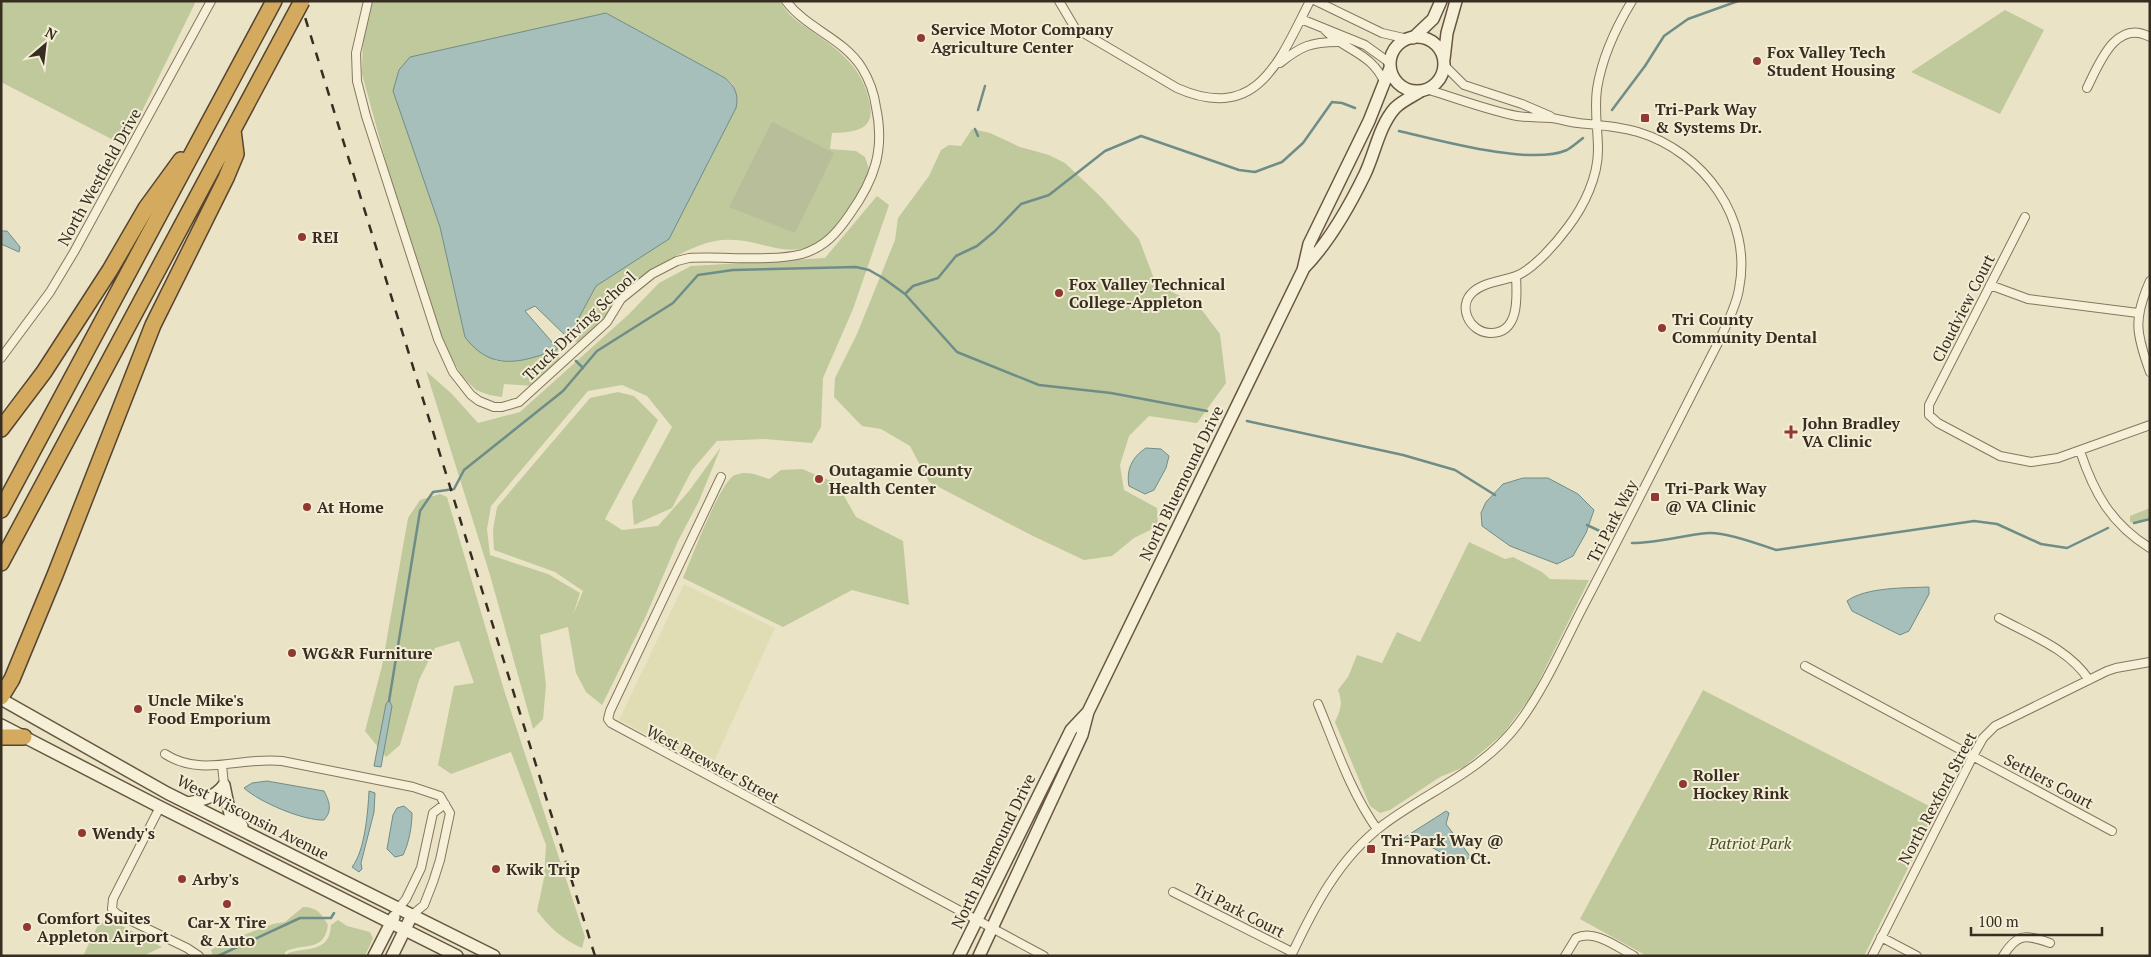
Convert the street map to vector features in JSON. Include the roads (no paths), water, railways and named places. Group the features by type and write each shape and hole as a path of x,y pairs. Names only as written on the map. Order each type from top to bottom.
{"highway":[{"path":"1,563 302,1"},
{"path":"1,510 272,5"},
{"path":"1,429 44,372 110,270 146,208 213,116"},
{"path":"1,698 12,679 55,575 153,325 236,154 233,130"},
{"path":"1,737 24,737"}],"main road":[{"path":"1441,1 1434,19 1395,48 1390,66 1394,78 1401,86 1411,90 1424,90 1439,80 1444,63 1447,33 1456,1"},
{"path":"1410,38 1423,38 1433,43 1440,50 1444,63"},
{"name":"North Bluemound Drive","path":"979,956 1082,735 1088,712 1303,270 1309,244 1385,84 1390,66"},
{"name":"North Bluemound Drive","path":"1303,270 1321,250 1354,194 1365,174 1387,119 1400,104 1424,90"},
{"name":"West Wisconsin Avenue","path":"1,698 188,803 494,956"},
{"name":"North Bluemound Drive","path":"960,956 1071,730 1088,712"},
{"name":"West Wisconsin Avenue","path":"1,725 457,956"},
{"path":"188,803 206,799 218,792 224,785"},
{"path":"224,785 227,804 232,817 259,839"},
{"path":"374,956 398,908"},
{"path":"392,956 412,915"}],"street":[{"name":"North Westfield Drive","path":"1,358 50,292 74,252 211,1"},
{"name":"Truck Driving School","path":"368,1 356,53 357,81 376,151 438,339 453,372 471,395 478,401 494,408 519,402 607,322 621,299 652,274 689,258 776,257 802,254 829,240 845,221 868,185 879,153 881,129 873,90 866,75 852,54 842,44 804,19 786,1"},
{"path":"1059,1 1075,28 1177,88 1195,95 1211,98 1238,95 1260,83 1276,66 1304,46 1318,42 1340,42"},
{"path":"1276,66 1310,1"},
{"path":"1316,1 1382,33 1410,38"},
{"path":"1516,276 1516,303 1512,322 1506,328 1495,333 1477,330 1468,320 1466,314 1467,301 1474,291 1516,276 1547,252 1568,228 1589,190 1597,161 1597,90 1603,61 1613,35 1632,1"},
{"path":"1301,19 1366,45 1390,66"},
{"path":"1325,30 1368,60 1380,72 1385,84"},
{"path":"2087,88 2116,39 2128,32 2137,32 2150,37"},
{"name":"Tri Park Way","path":"1444,63 1464,85 1522,104 1554,118"},
{"name":"Tri Park Way","path":"1291,954 1328,886 1344,863 1377,829 1481,761 1508,736 1530,707 1720,339 1737,299 1741,268 1739,242 1728,208 1712,181 1687,156 1659,140 1638,132 1554,118 1519,116 1424,90"},
{"name":"Cloudview Court","path":"2025,217 1929,405 1928,413 1932,420 2009,459 2044,462 2080,451"},
{"path":"2150,281 2138,313 2140,343 2150,372"},
{"path":"1990,285 2028,299 2138,313"},
{"path":"2150,425 2080,451 2093,485 2108,512 2130,534 2150,548"},
{"name":"West Brewster Street","path":"721,477 610,711 608,719 618,728 1044,956"},
{"path":"1999,618 2069,656 2080,666 2089,680"},
{"name":"North Rexford Street","path":"1872,956 1983,738 1996,726 2089,680 2116,668 2150,662"},
{"name":"Settlers Court","path":"1805,666 2112,831"},
{"path":"1318,704 1353,790 1377,829"},
{"path":"165,754 173,759 191,764 222,765 266,760 302,764 434,793 440,796 450,813 440,860 424,905 412,915"},
{"path":"222,765 224,785"},
{"path":"398,908 406,899 421,868 434,813 445,804"},
{"path":"160,807 113,900 112,909 116,914 199,955"},
{"name":"Tri Park Court","path":"1173,892 1291,954"},
{"path":"1565,956 1573,941 1582,935 1595,936 1634,956"},
{"path":"2003,956 2014,941 2023,936 2050,943"},
{"path":"1881,937 1917,956"}],"water":[{"path":"606,13 725,78 735,91 737,99 736,108 669,239 596,286 568,338 535,306 525,311 558,349 519,361 496,360 485,356 465,337 440,227 393,91 399,70 410,57"},
{"path":"1,231 7,231 20,247 19,252 1,244"},
{"path":"1146,448 1161,449 1169,456 1166,468 1154,490 1145,494 1129,486 1128,475 1131,464 1137,455"},
{"path":"1523,478 1548,478 1578,494 1594,510 1586,533 1573,556 1557,564 1510,546 1482,526 1481,513 1486,502 1503,484"},
{"path":"1929,587 1929,594 1909,631 1900,635 1852,611 1847,601 1855,596 1875,591"},
{"path":"389,700 392,706 381,767 374,766 386,704"},
{"path":"267,781 324,791 329,806 327,816 324,820 315,819 282,810 260,799 244,788 252,783"},
{"path":"369,791 375,793 374,812 361,863 362,869 359,872 352,867 363,841"},
{"path":"404,806 412,813 411,829 403,855 395,857 387,849 393,815 397,808"},
{"path":"1446,811 1449,813 1446,824 1470,856 1463,864 1416,839 1404,841 1402,839"}],"waterway":[{"path":"1612,110 1645,66 1664,36 1688,19 1738,1"},
{"path":"978,110 985,86"},
{"path":"905,294 913,286 938,278 956,256 977,246 995,231 1021,204 1049,195 1105,151 1141,136 1239,170 1255,172 1282,162 1303,143 1332,102 1342,103 1355,108"},
{"path":"975,129 978,136"},
{"path":"1399,131 1484,150 1531,155 1551,154 1567,150 1583,138"},
{"path":"389,701 420,511 433,492 454,489 464,470 563,391 597,351 673,303 698,275 733,270 856,267 869,270 905,294 957,352 1039,385 1111,393 1207,411"},
{"path":"576,361 583,368"},
{"path":"1247,421 1403,455 1455,470 1495,495"},
{"path":"2134,523 2150,519"},
{"path":"1632,543 1716,533 1776,550 1974,521 1997,524 2041,544 2067,548 2108,528"},
{"path":"1587,525 1606,534"},
{"path":"218,956 300,918 331,918 334,913"}],"railway":[{"path":"300,1 595,956"}],"place":[{"name":"Service Motor Company Agriculture Center","path":"921,38"},
{"name":"Fox Valley Tech Student Housing","path":"1757,61"},
{"name":"Tri-Park Way & Systems Dr.","path":"1645,118"},
{"name":"REI","path":"302,237"},
{"name":"Fox Valley Technical College-Appleton","path":"1059,293"},
{"name":"Tri County Community Dental","path":"1662,328"},
{"name":"John Bradley VA Clinic","path":"1791,432"},
{"name":"Outagamie County Health Center","path":"819,479"},
{"name":"Tri-Park Way @ VA Clinic","path":"1655,497"},
{"name":"At Home","path":"307,507"},
{"name":"WG&R Furniture","path":"292,653"},
{"name":"Uncle Mike's Food Emporium","path":"138,709"},
{"name":"Roller Hockey Rink","path":"1683,784"},
{"name":"Wendy's","path":"82,833"},
{"name":"Tri-Park Way @ Innovation Ct.","path":"1371,849"},
{"name":"Kwik Trip","path":"496,869"},
{"name":"Arby's","path":"182,879"},
{"name":"Car-X Tire & Auto","path":"227,904"},
{"name":"Comfort Suites Appleton Airport","path":"27,927"}],"park label":[{"name":"Patriot Park","path":"1750,843"}]}
